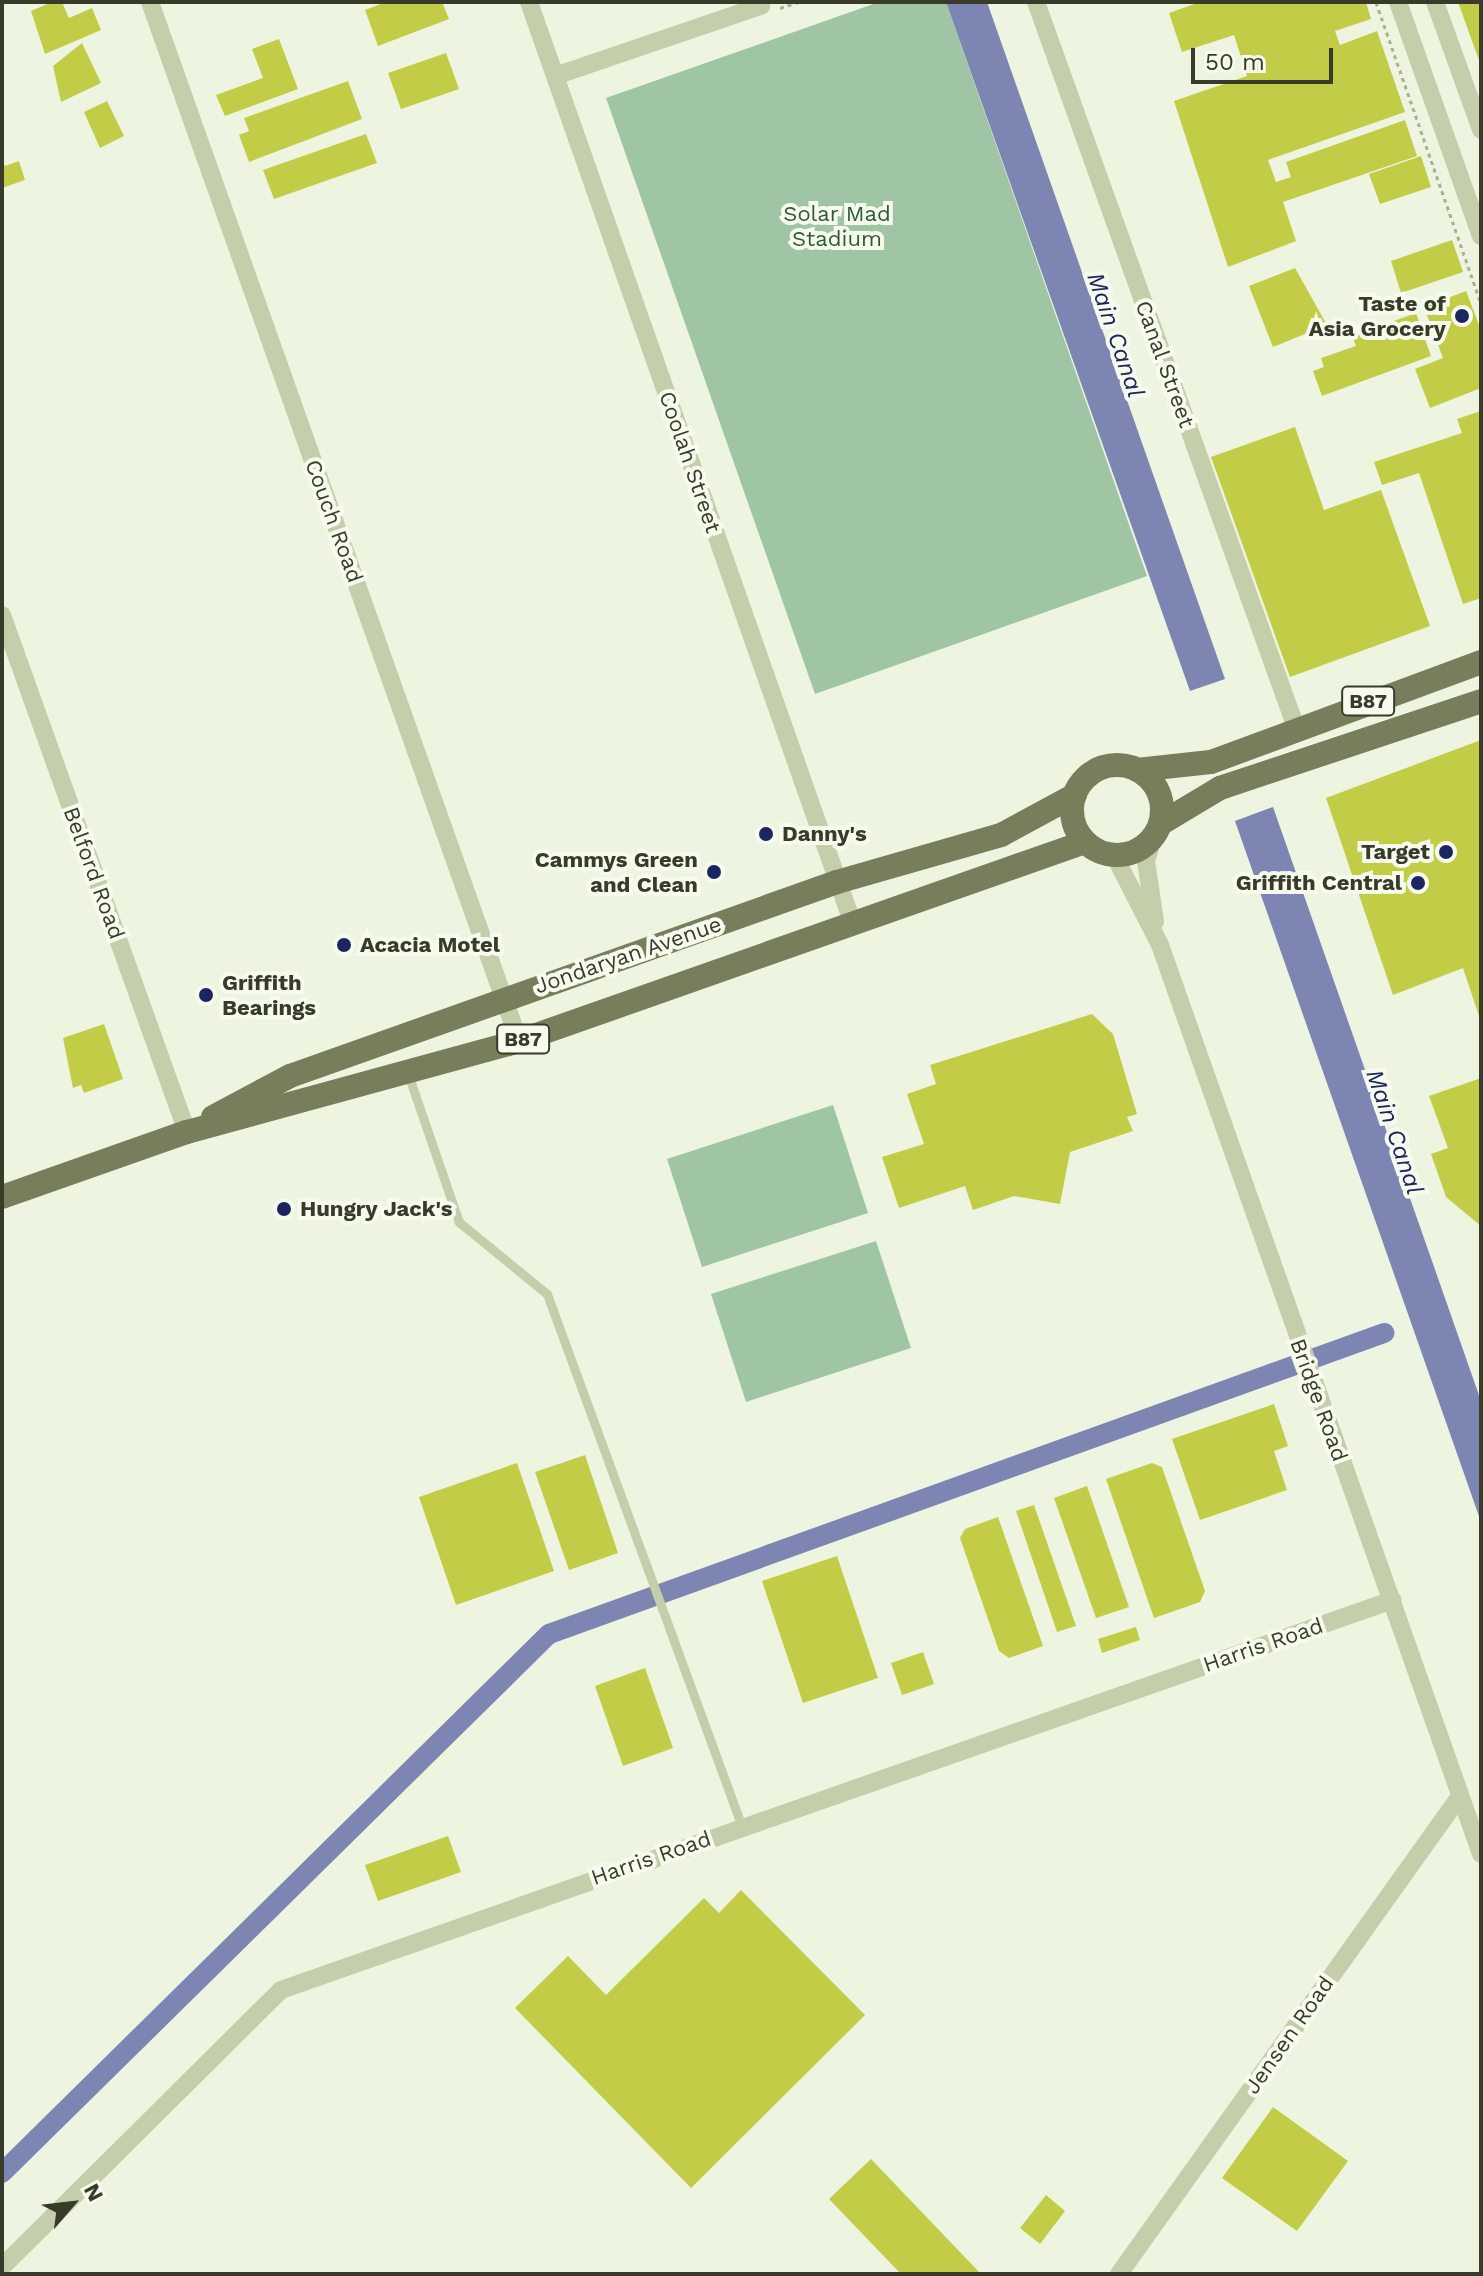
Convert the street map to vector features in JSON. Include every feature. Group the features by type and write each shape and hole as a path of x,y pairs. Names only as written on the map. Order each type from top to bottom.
{"main road":[{"name":"B87","path":"1075,795 1107,766 1137,770 1211,762 1295,725 1481,662"},
{"name":"B87","path":"1114,855 1157,831 1220,788 1481,701"},
{"path":"1137,770 1161,799 1157,831"},
{"name":"Jondaryan Avenue","path":"187,1132 290,1076 837,882 1001,835 1075,795"},
{"path":"1075,795 1073,820 1085,842 1114,855"},
{"name":"Jondaryan Avenue","path":"2,1197 187,1132 408,1074 519,1041 852,921 1085,842"}],"street":[{"name":"Couch Road","path":"150,2 519,1041"},
{"name":"Coolah Street","path":"529,2 852,921"},
{"name":"Canal Street","path":"1036,2 1295,725"},
{"path":"1398,2 1476,205 1481,236"},
{"path":"1435,2 1481,130"},
{"path":"555,76 761,6"},
{"name":"Belford Road","path":"2,615 187,1132"},
{"name":"Bridge Road","path":"1157,831 1146,861 1160,945"},
{"name":"Bridge Road","path":"1114,855 1160,945 1310,1379 1393,1600 1481,1854"},
{"name":"Harris Road","path":"2,2267 281,1990 1393,1600"},
{"name":"Jensen Road","path":"1119,2274 1460,1796"}],"lane":[{"path":"408,1074 459,1222 547,1294 742,1827"}],"path":[{"path":"1376,2 1481,304"}],"green space":[{"name":"Solar Mad Stadium","path":"879,2 946,2 1147,576 815,694 606,98"},
{"path":"833,1105 868,1213 702,1267 667,1159"},
{"path":"876,1241 911,1348 746,1402 711,1294"}],"water":[{"name":"Main Canal","path":"946,2 987,2 1225,679 1190,691"},
{"path":"1273,807 1481,1401 1481,1522 1235,821"}],"building":[{"path":"52,2 62,2 69,18 92,8 101,30 45,54 31,11"},
{"path":"386,2 442,2 449,19 378,46 365,10"},
{"path":"1200,2 1366,2 1371,19 1335,31 1340,45 1377,31 1405,112 1268,160 1276,182 1291,177 1286,162 1405,120 1417,156 1283,202 1296,241 1228,267 1174,101 1247,76 1234,35 1182,52 1169,13"},
{"path":"1458,2 1481,2 1481,66"},
{"path":"279,39 298,89 225,116 216,95 263,78 252,49"},
{"path":"82,43 101,83 61,102 53,66"},
{"path":"446,53 459,89 401,109 388,73"},
{"path":"348,81 362,119 249,162 239,135 249,131 244,118"},
{"path":"107,101 124,136 100,148 84,112"},
{"path":"366,134 377,163 274,199 263,170"},
{"path":"1421,156 1431,187 1380,204 1369,174"},
{"path":"2,159 5,166 19,161 25,180 2,188"},
{"path":"1452,240 1463,272 1401,293 1391,261"},
{"path":"1295,268 1327,325 1273,347 1249,286"},
{"path":"1466,291 1481,330 1481,388 1430,408 1415,369 1443,358 1424,307"},
{"path":"1416,313 1431,356 1322,396 1313,371 1324,367 1321,358 1356,346 1352,336"},
{"path":"1481,411 1481,598 1463,604 1419,473 1382,485 1374,462 1462,433 1457,419"},
{"path":"1295,427 1324,510 1381,490 1430,626 1290,677 1211,457"},
{"name":"Griffith Central","path":"1481,740 1480,1019 1463,968 1393,995 1326,798"},
{"path":"1092,1014 1113,1034 1137,1114 1127,1117 1133,1131 1070,1152 1060,1204 1014,1196 973,1210 965,1186 899,1208 882,1157 924,1144 907,1094 936,1084 930,1065"},
{"path":"104,1024 123,1079 84,1093 81,1085 73,1088 63,1038"},
{"path":"1481,1078 1481,1226 1446,1197 1431,1154 1448,1148 1429,1096"},
{"path":"1274,1404 1288,1446 1274,1451 1287,1490 1200,1520 1172,1439"},
{"path":"585,1455 618,1553 569,1570 535,1472"},
{"path":"517,1463 554,1571 456,1605 419,1497"},
{"path":"1152,1463 1162,1467 1205,1591 1200,1602 1154,1618 1106,1479"},
{"path":"1087,1486 1129,1607 1096,1618 1054,1498"},
{"path":"1034,1505 1076,1626 1057,1632 1016,1511"},
{"path":"998,1517 1043,1646 1009,1658 999,1651 960,1538 965,1529"},
{"path":"837,1556 878,1678 803,1703 762,1581"},
{"path":"1136,1627 1140,1640 1102,1653 1098,1639"},
{"path":"923,1652 934,1684 902,1695 891,1663"},
{"path":"645,1668 673,1748 623,1766 595,1686"},
{"path":"448,1836 461,1872 378,1901 365,1865"},
{"path":"741,1890 865,2015 691,2188 515,2008 568,1956 606,1995 704,1898 719,1913"},
{"path":"1273,2107 1348,2161 1297,2231 1222,2178"},
{"path":"871,2159 981,2274 901,2274 829,2199"},
{"path":"1046,2195 1065,2211 1040,2244 1020,2228"}],"waterway":[{"path":"2,2173 549,1634 1384,1333"}],"place":[{"name":"Taste of Asia Grocery","path":"1462,316"},
{"name":"Danny's","path":"766,834"},
{"name":"Target","path":"1446,852"},
{"name":"Cammys Green and Clean","path":"714,872"},
{"name":"Griffith Central","path":"1418,883"},
{"name":"Acacia Motel","path":"344,945"},
{"name":"Griffith Bearings","path":"206,995"},
{"name":"Hungry Jack's","path":"284,1209"}]}
